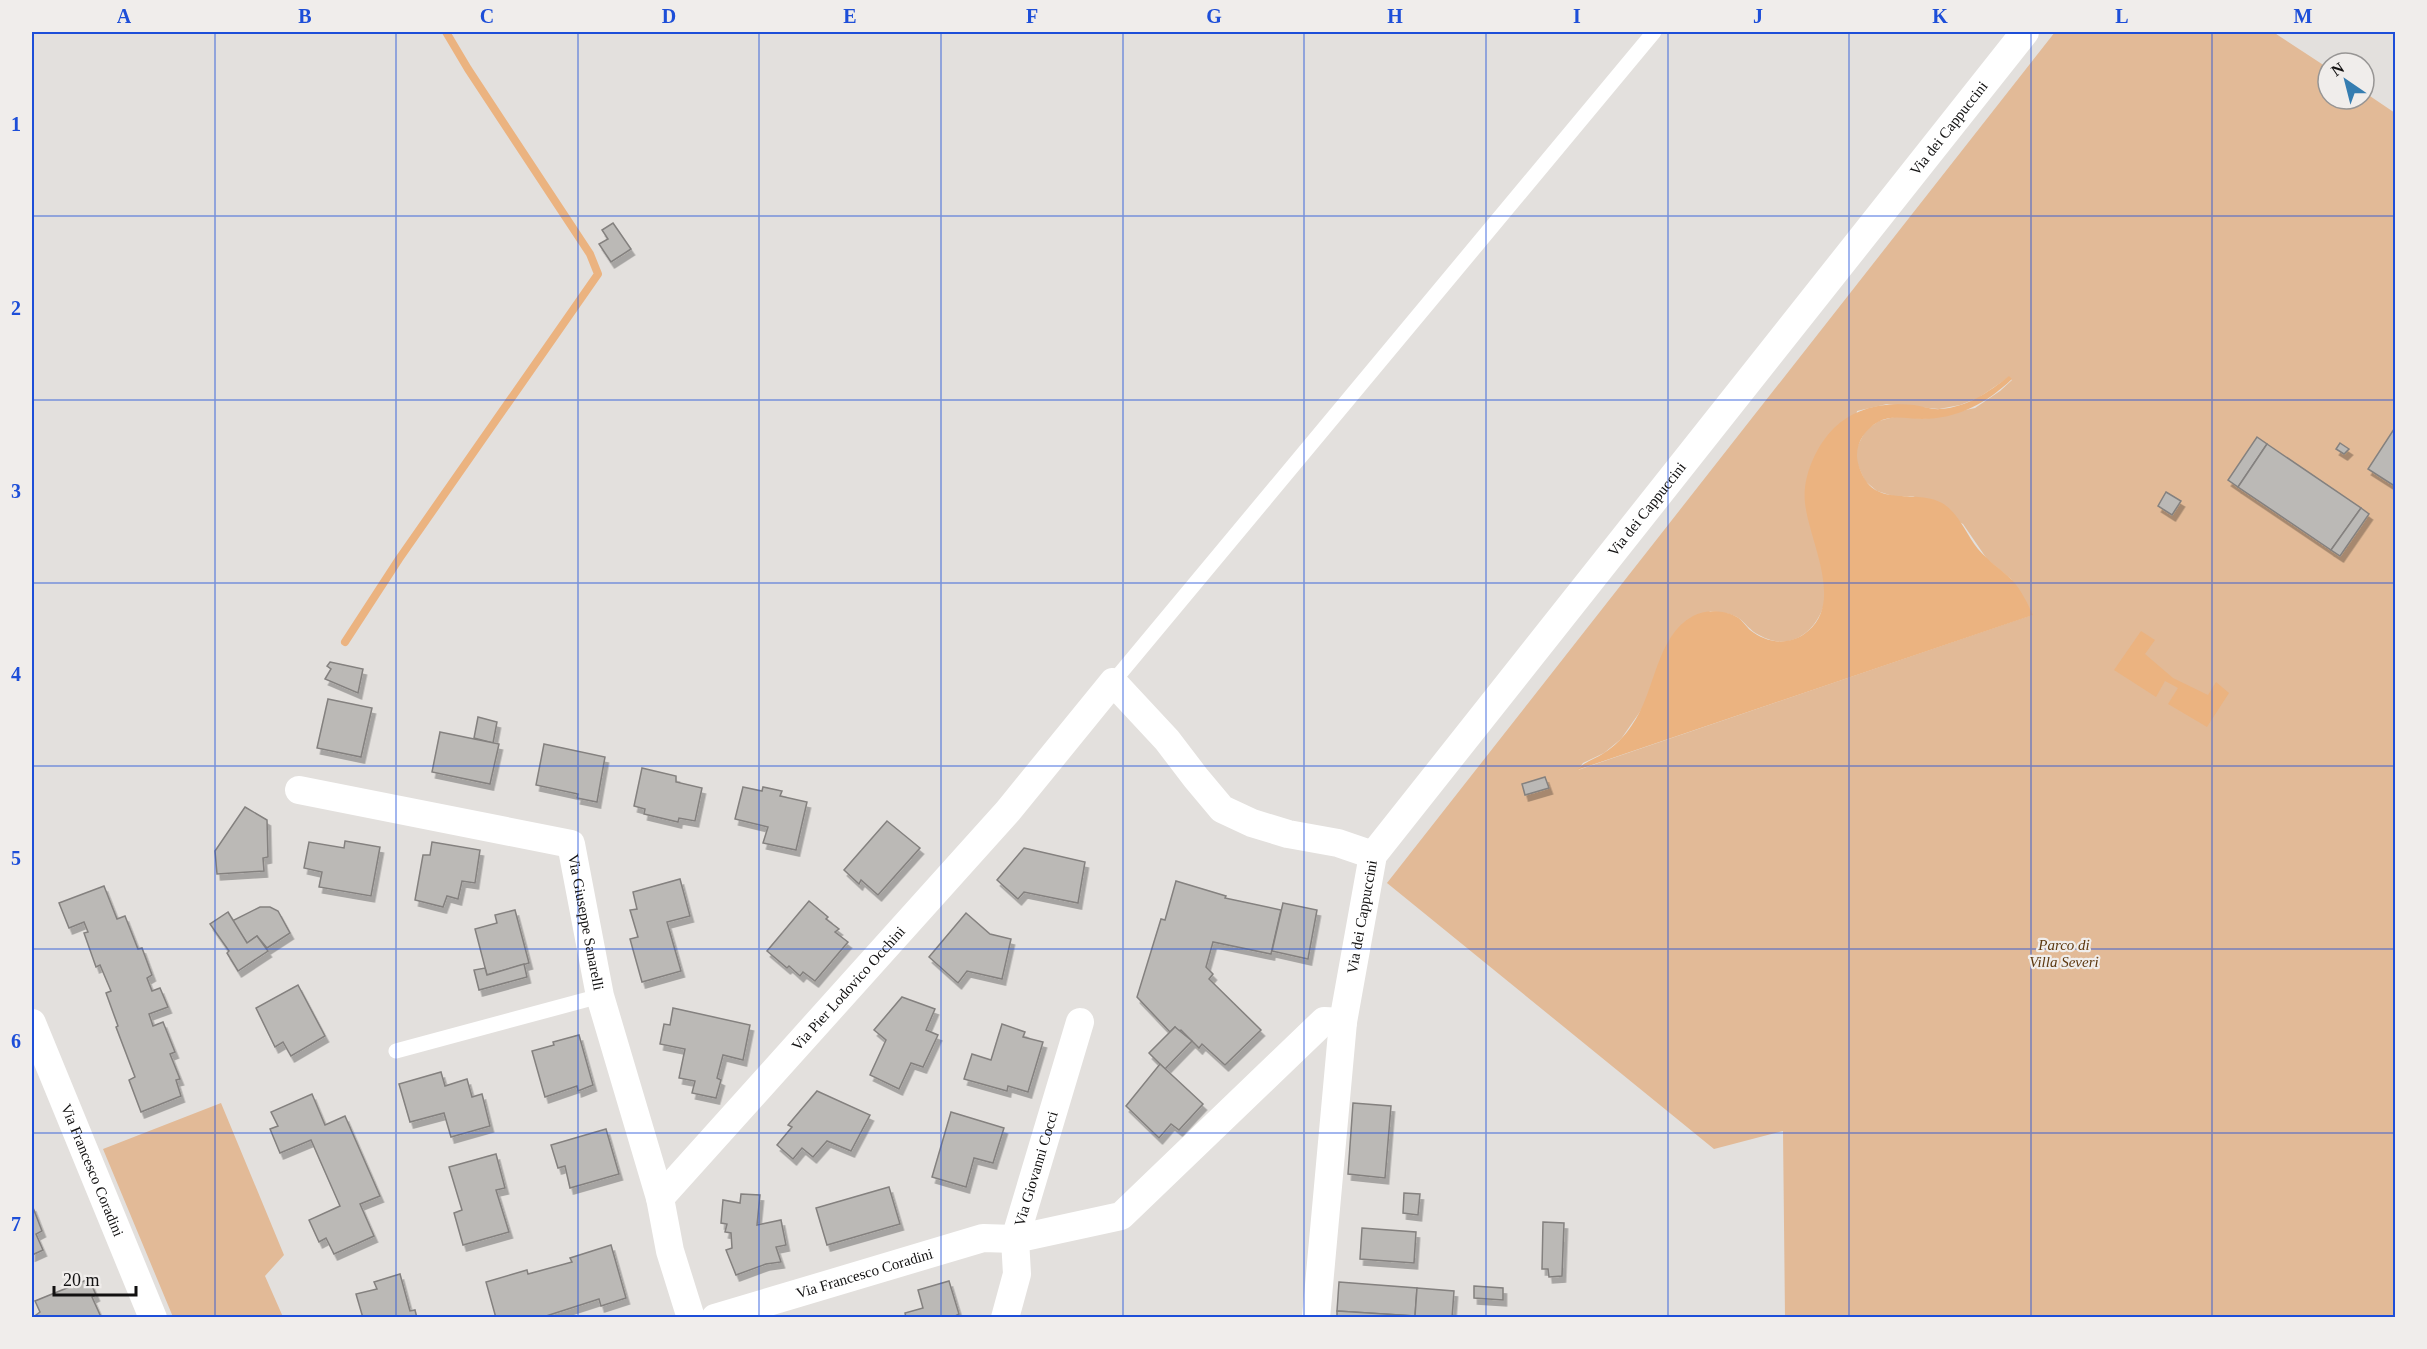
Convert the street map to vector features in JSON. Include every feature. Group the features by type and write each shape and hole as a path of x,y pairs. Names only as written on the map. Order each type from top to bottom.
{"street":[{"name":"Via dei Cappuccini","path":"1316,1317 1343,1022 1373,855 2025,32"},
{"path":"1113,682 1167,740 1222,808 1252,823 1288,834 1338,843 1373,855"},
{"name":"Via Pier Lodovico Occhini","path":"660,1198 1008,811 1113,682"},
{"name":"Via Giuseppe Sanarelli","path":"299,790 571,844 600,996 660,1198"},
{"path":"1015,1239 1121,1216 1324,1021 1343,1022"},
{"name":"Via Giovanni Cocci","path":"1005,1317 1017,1275 1015,1239 1080,1022"},
{"name":"Via Francesco Coradini","path":"32,1023 153,1317"},
{"path":"660,1198 670,1251 691,1317"},
{"name":"Via Francesco Coradini","path":"715,1317 983,1238 1015,1239"}],"lane":[{"path":"1113,682 1654,32"},
{"path":"396,1051 600,996"}],"green space":[{"name":"Parco di Villa Severi","path":"2055,32 2273,32 2316,60 2316,111 2376,111 2376,100 2395,113 2395,1317 1785,1317 1783,1131 1714,1149 1387,883","holes":["2009,377 2012,380 1975,408 1923,419 1898,416 1879,421 1866,430 1857,447 1857,463 1865,481 1877,491 1893,496 1913,496 1963,524 1987,559 2011,579 2032,615 1578,770 1583,763 1604,753 1621,739 1710,611 1734,616 1756,633 1780,642 1799,637 1814,624 1824,605 1857,411 1887,404 1939,409 1960,405 1978,398"]},
{"path":"221,1103 284,1255 265,1276 283,1317 173,1317 103,1149"}],"shaded area":[{"path":"2009,376 2012,379 2002,388 1982,402 1959,413 1935,418 1894,418 1878,422 1863,436 1857,450 1857,458 1863,476 1878,491 1899,496 1932,499 1948,507 1978,549 2015,584 2033,615 1577,770 1623,737 1640,712 1663,651 1671,637 1680,625 1693,616 1709,611 1727,613 1739,618 1757,635 1779,641 1801,636 1818,618 1823,604 1824,587 1822,570 1808,518 1805,493 1808,473 1816,453 1834,428 1852,415 1881,405 1951,408 1986,393"},
{"path":"2141,631 2155,640 2145,654 2173,678 2208,695 2216,682 2229,693 2207,727 2168,704 2178,688 2165,681 2156,697 2114,670"}],"building":[{"path":"613,223 631,249 611,262 599,244 608,239 602,230"},
{"path":"2396,426 2396,482 2393,485 2368,469"},
{"path":"2257,437 2267,444 2238,487 2228,480"},
{"path":"2340,443 2349,449 2344,454 2336,449"},
{"path":"2267,444 2361,508 2331,550 2238,487"},
{"path":"2166,492 2181,501 2172,515 2158,506"},
{"path":"2361,508 2369,514 2340,556 2331,550"},
{"path":"330,662 363,669 358,693 325,679 331,669 327,666"},
{"path":"328,699 372,708 361,757 317,748"},
{"path":"478,717 497,722 493,743 474,738"},
{"path":"440,732 499,744 490,784 432,772"},
{"path":"544,744 605,757 597,802 577,798 578,794 536,785"},
{"path":"642,768 676,776 676,782 702,788 695,821 679,818 678,822 644,814 645,809 634,806"},
{"path":"1545,777 1549,788 1525,795 1522,784"},
{"path":"743,787 762,791 763,787 782,791 780,796 807,802 796,850 763,843 768,827 735,819"},
{"path":"245,807 267,820 268,857 263,858 264,871 217,874 215,851"},
{"path":"887,821 920,848 878,895 861,880 859,884 844,870"},
{"path":"345,841 380,847 371,896 319,887 322,872 304,868 309,842 344,848"},
{"path":"432,842 480,850 475,883 462,881 458,899 447,896 443,907 415,900 423,855 430,855"},
{"path":"1024,848 1085,862 1078,903 1024,892 1018,899 997,880"},
{"path":"680,879 690,916 667,922 681,971 642,982 630,939 638,937 630,910 637,909 633,892"},
{"path":"1176,881 1226,896 1225,898 1281,910 1271,954 1213,942 1206,967 1213,974 1209,979 1261,1030 1225,1065 1202,1044 1199,1048 1181,1030 1178,1031 1175,1027 1170,1032 1137,997 1161,919 1165,920"},
{"path":"104,886 117,919 125,916 138,949 142,948 152,975 147,978 152,991 160,988 168,1007 149,1014 153,1026 163,1022 175,1052 170,1054 180,1079 176,1080 181,1096 141,1112 129,1080 135,1077 106,993 111,991 100,965 96,967 84,933 88,932 84,922 69,928 59,903"},
{"path":"809,901 828,917 826,919 839,929 835,932 848,942 815,981 803,972 800,976 789,966 787,968 767,951"},
{"path":"1283,903 1317,910 1308,959 1272,951"},
{"path":"260,907 270,907 278,911 290,933 267,948 257,936 247,943 232,921"},
{"path":"515,910 529,963 487,975 475,929 497,923 495,915"},
{"path":"228,912 247,943 257,936 268,951 238,971 227,953 229,951 210,924"},
{"path":"966,913 990,934 1011,939 1002,979 967,971 958,983 929,957"},
{"path":"524,964 527,977 479,990 474,970 485,968 487,975"},
{"path":"298,985 325,1036 291,1056 283,1042 275,1047 256,1008"},
{"path":"902,997 935,1009 926,1030 938,1035 923,1067 911,1063 899,1089 870,1075 886,1040 874,1030"},
{"path":"673,1008 750,1025 743,1060 723,1055 717,1078 721,1080 716,1098 692,1093 695,1081 679,1078 685,1049 660,1044 664,1024 670,1025"},
{"path":"1002,1024 1025,1032 1023,1037 1043,1042 1028,1092 1008,1086 1007,1091 964,1079 972,1054 991,1060"},
{"path":"1175,1027 1192,1041 1165,1069 1149,1053"},
{"path":"579,1035 593,1085 578,1091 577,1086 545,1097 532,1051"},
{"path":"1160,1064 1203,1104 1179,1130 1171,1124 1159,1138 1126,1106"},
{"path":"441,1072 445,1086 467,1079 472,1097 482,1094 490,1126 451,1137 444,1113 410,1122 399,1084"},
{"path":"817,1091 870,1115 851,1151 827,1141 813,1157 802,1148 793,1159 777,1145 792,1127 788,1125"},
{"path":"312,1094 325,1125 345,1116 380,1196 360,1204 374,1236 334,1254 326,1238 319,1242 309,1220 340,1206 311,1140 280,1153 270,1129 278,1126 271,1112"},
{"path":"1353,1103 1391,1106 1385,1178 1348,1174"},
{"path":"951,1112 1004,1128 993,1163 974,1158 966,1187 932,1177"},
{"path":"606,1129 619,1174 570,1188 565,1166 558,1168 551,1145"},
{"path":"496,1154 505,1188 496,1190 509,1232 463,1245 454,1213 462,1210 449,1167"},
{"path":"889,1187 900,1224 827,1245 816,1208"},
{"path":"1404,1193 1420,1194 1418,1215 1403,1213"},
{"path":"741,1194 760,1195 757,1225 781,1220 786,1245 776,1247 781,1262 766,1264 736,1275 726,1250 732,1248 731,1233 725,1232 727,1224 721,1223 723,1200 740,1203"},
{"path":"32,1205 42,1231 36,1234 43,1250 32,1255"},
{"path":"1543,1222 1564,1223 1562,1276 1549,1277 1548,1269 1542,1269"},
{"path":"1362,1228 1416,1232 1414,1263 1360,1259"},
{"path":"611,1245 626,1298 601,1306 599,1299 540,1318 496,1318 486,1282 527,1270 528,1274 572,1262 570,1258"},
{"path":"400,1274 410,1311 415,1310 417,1318 363,1318 356,1294 377,1289 374,1282"},
{"path":"89,1279 96,1295 92,1297 101,1317 32,1318 40,1312 35,1301"},
{"path":"949,1281 959,1314 955,1316 956,1318 906,1318 905,1313 923,1308 918,1290"},
{"path":"1339,1282 1417,1288 1415,1316 1337,1311"},
{"path":"1474,1286 1503,1288 1503,1300 1474,1298"},
{"path":"1417,1288 1454,1291 1452,1318 1415,1316"},
{"path":"1337,1311 1415,1316 1435,1318 1337,1318"}],"waterway":[{"path":"345,642 399,559 598,274 590,254 446,32"}]}
